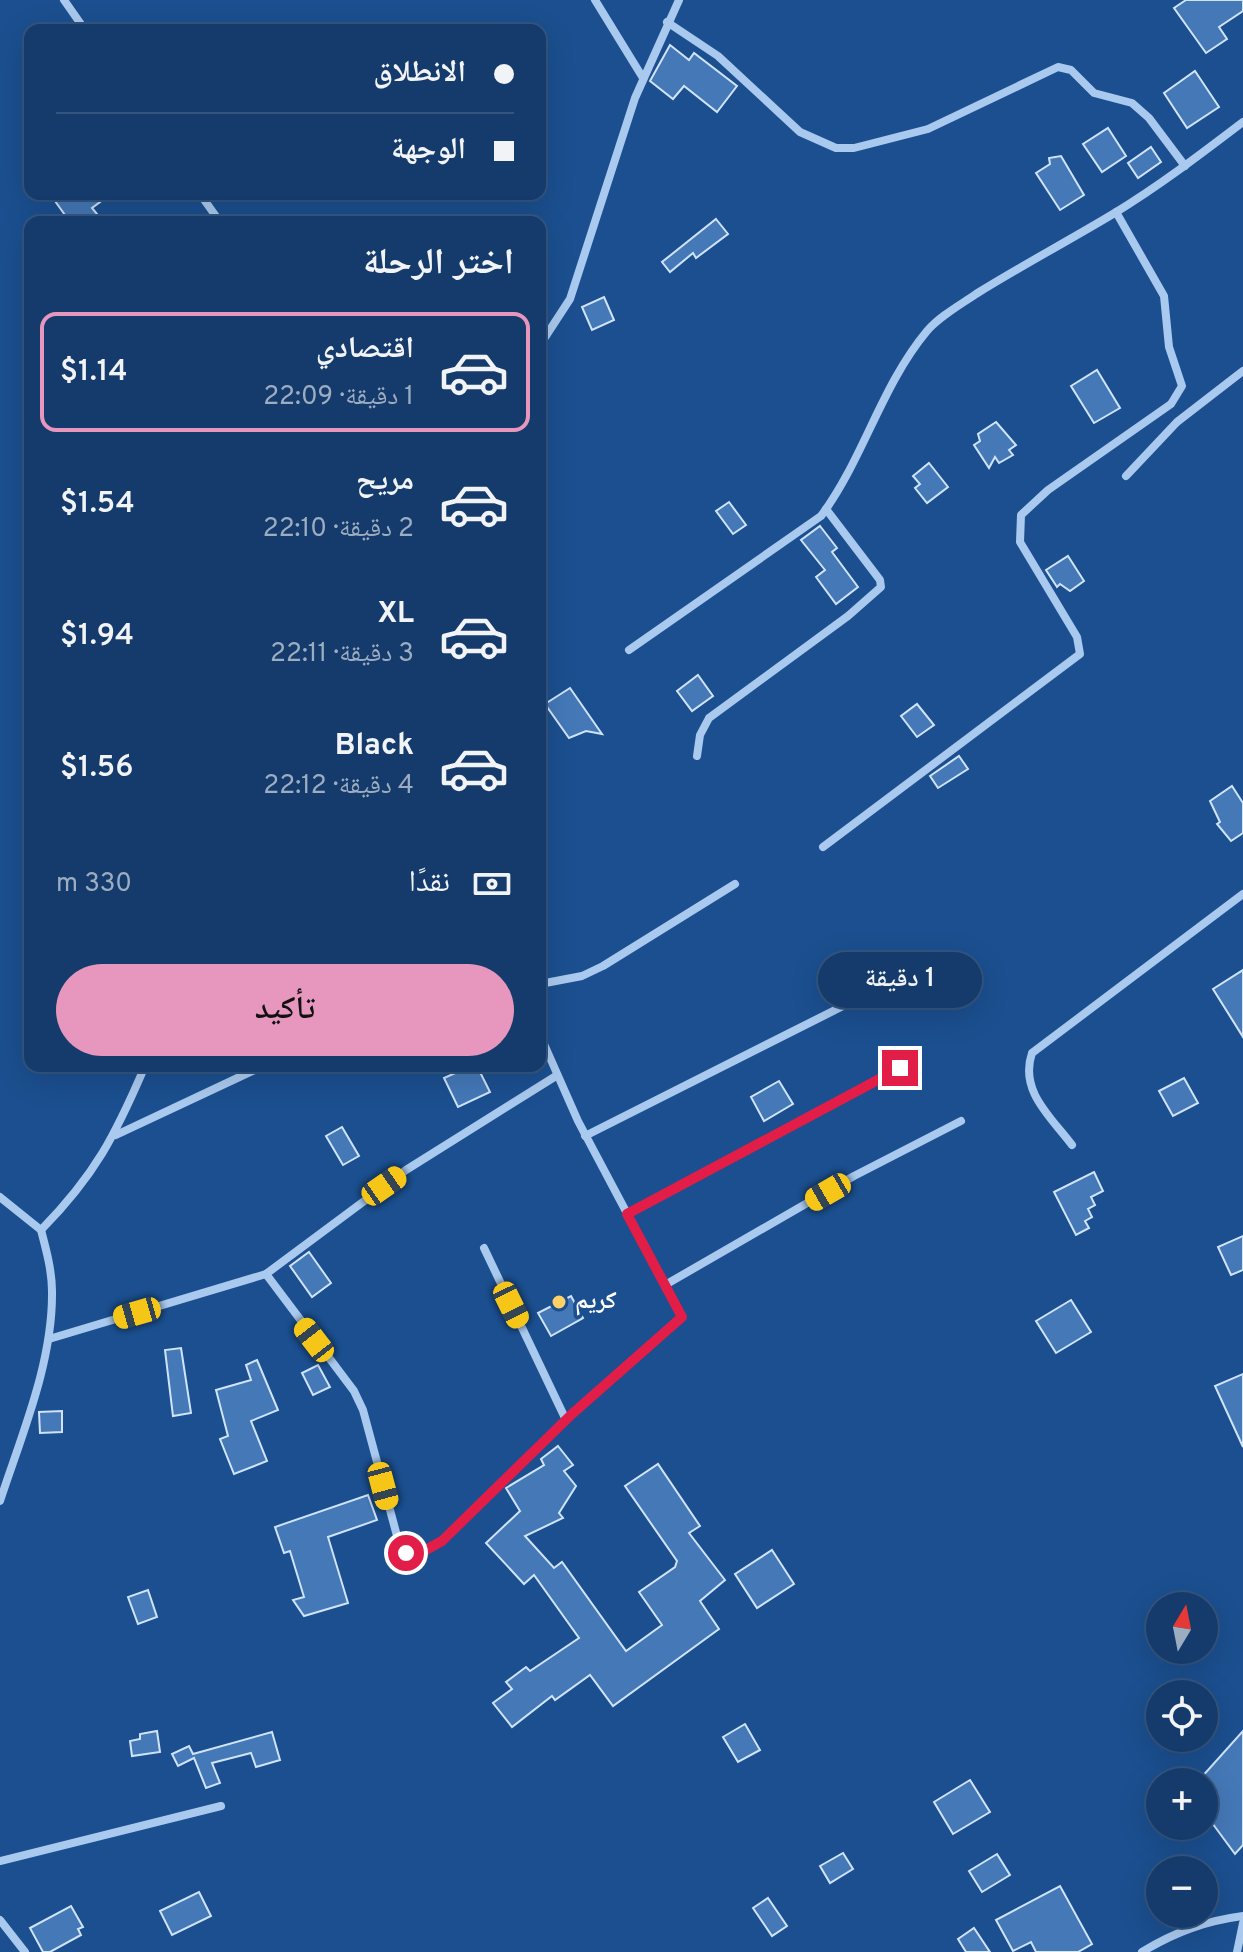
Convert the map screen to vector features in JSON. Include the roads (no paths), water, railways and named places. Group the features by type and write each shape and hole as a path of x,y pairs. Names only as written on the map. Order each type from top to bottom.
{"street":[{"path":"64,0 81,24"},
{"path":"595,0 643,78"},
{"path":"546,336 570,299 643,78 679,0"},
{"path":"667,22 718,56 800,132 836,148 854,148 928,129 1058,67 1071,70 1094,93 1132,103 1149,118 1185,166"},
{"path":"629,650 826,509 837,495 861,441 896,377 929,328 999,280 1116,212 1243,122"},
{"path":"823,847 1080,654 1077,637 1020,542 1018,527 1021,515 1048,490 1171,404 1182,386 1169,347 1164,296 1116,212"},
{"path":"1126,476 1177,422 1243,371"},
{"path":"697,756 700,735 709,718 848,616 881,587 880,580 826,509"},
{"path":"546,983 582,976 603,966 735,884"},
{"path":"1072,1145 1032,1093 1028,1077 1032,1053 1243,894"},
{"path":"585,1136 847,1004"},
{"path":"266,1274 354,1391 363,1410 400,1547 413,1557 442,1541 566,1420 682,1317 585,1136 546,1050"},
{"path":"627,1214 900,1068"},
{"path":"41,1230 79,1191 115,1135 142,1072"},
{"path":"115,1135 250,1072"},
{"path":"49,1339 266,1274 406,1170 556,1076"},
{"path":"665,1285 854,1176 961,1121"},
{"path":"0,1197 41,1230 52,1289 49,1339 0,1501"},
{"path":"484,1248 566,1420"},
{"path":"0,1861 221,1806"},
{"path":"1142,1952 1181,1931 1243,1916"},
{"path":"0,1920 25,1952"},
{"path":"1237,1952 1243,1923"}],"place":[{"name":"كريم","path":"559,1302"}]}
